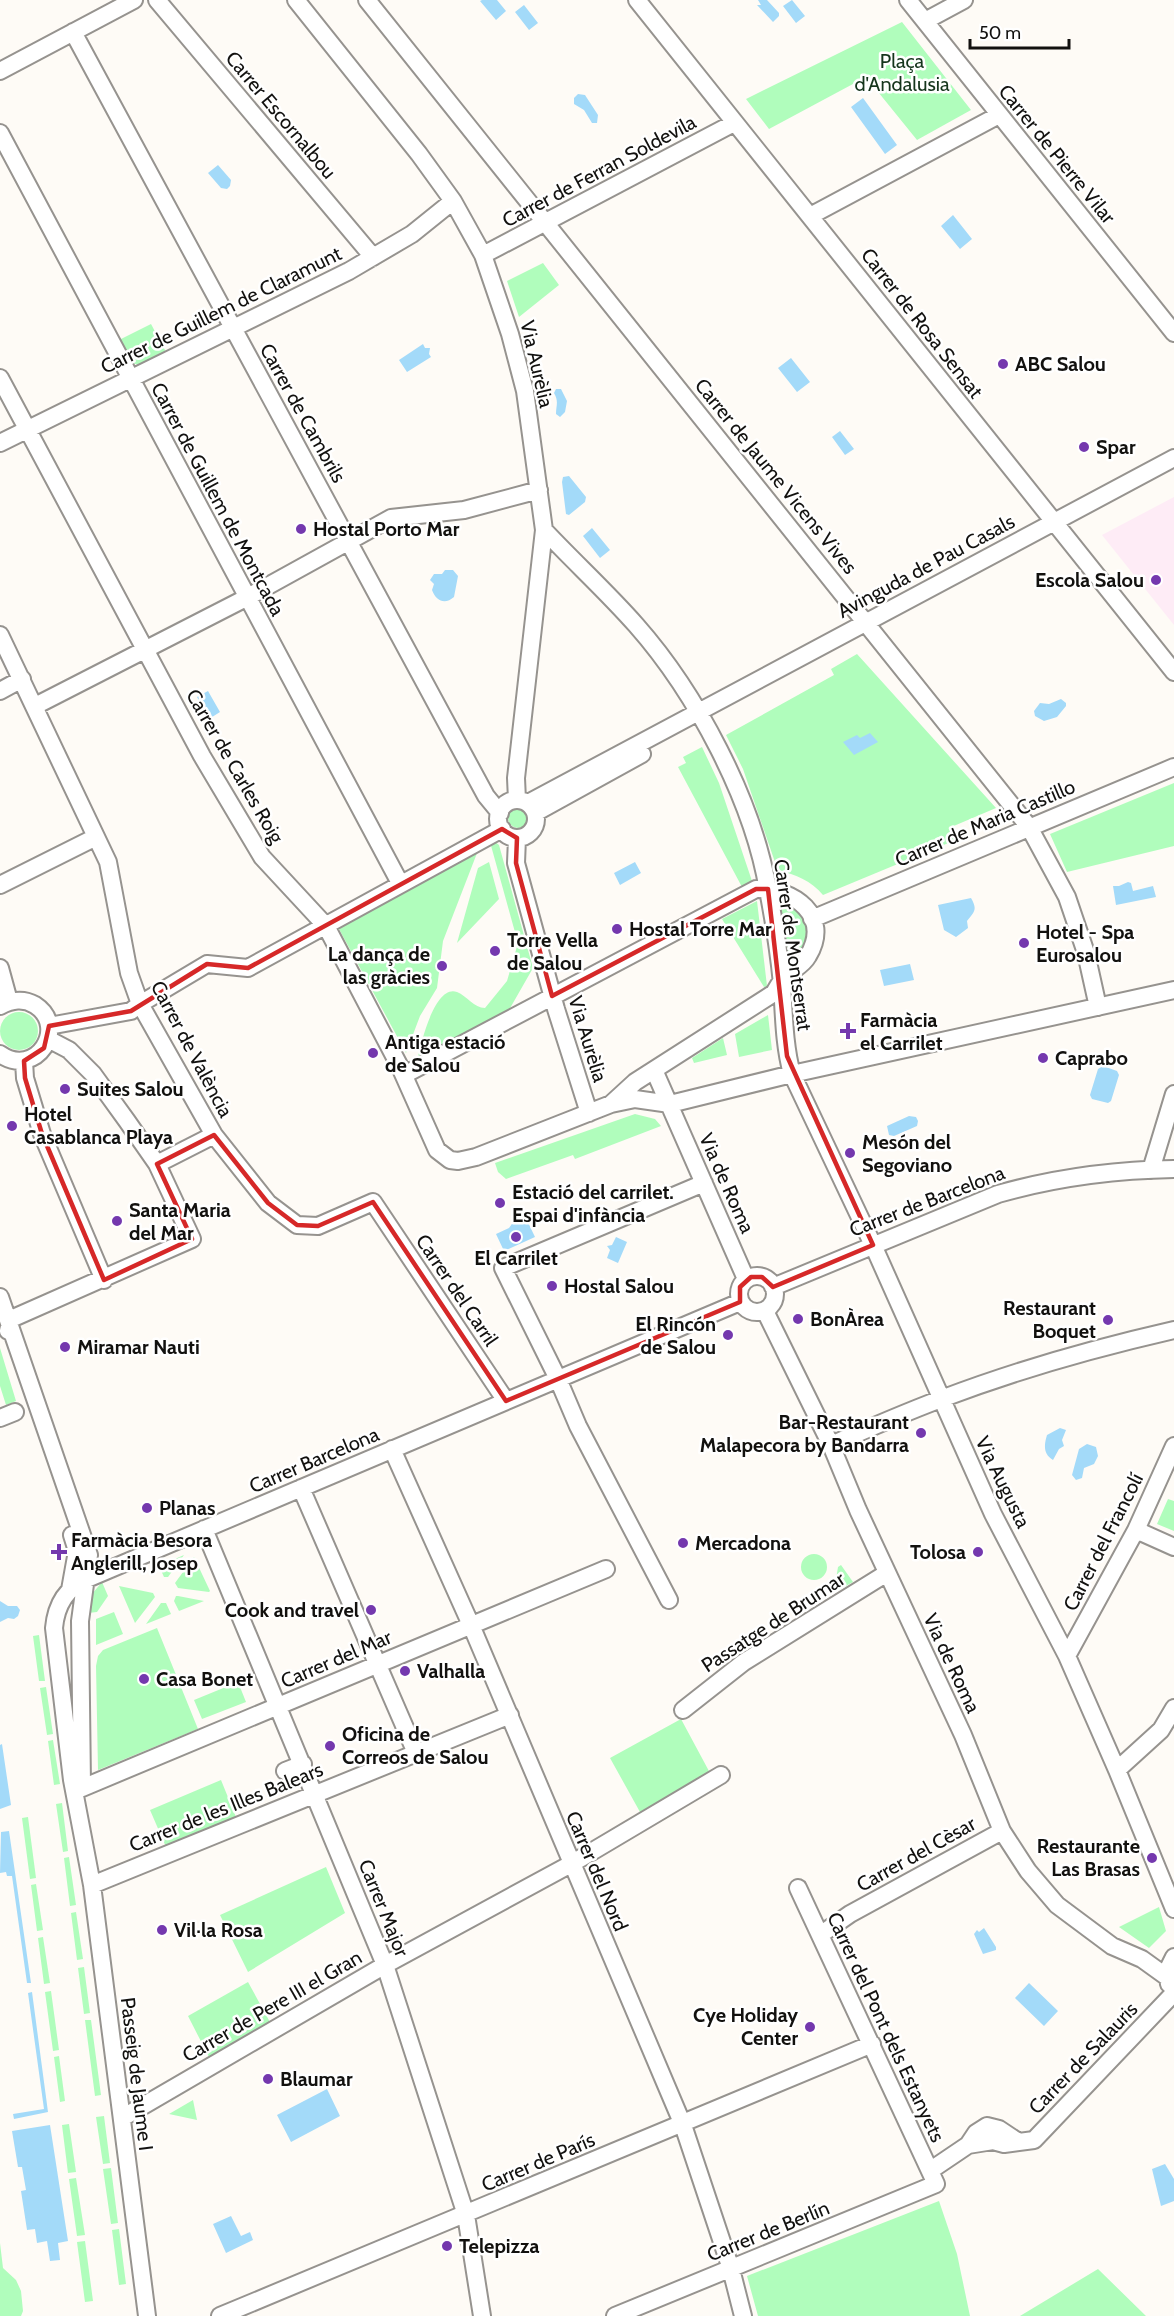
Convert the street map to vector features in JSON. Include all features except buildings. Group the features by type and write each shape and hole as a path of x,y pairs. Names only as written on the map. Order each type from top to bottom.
{"street":[{"path":"0,71 134,0"},
{"name":"Carrer Escornalbou","path":"157,0 373,257"},
{"name":"Via Aurèlia","path":"296,0 419,154 453,201 483,255 510,334 525,391 544,530 516,778 535,825 532,831 517,838 516,863 552,996 589,1113"},
{"name":"Carrer de Jaume Vicens Vives","path":"367,0 1029,827 1067,897 1086,953 1098,1007"},
{"name":"Carrer de Rosa Sensat","path":"637,0 1174,672"},
{"name":"Carrer de Pierre Vilar","path":"908,0 1174,333"},
{"path":"925,21 964,0"},
{"name":"Carrer de Cambrils","path":"73,32 501,821"},
{"path":"810,216 999,115"},
{"name":"Carrer de Ferran Soldevila","path":"483,255 734,123"},
{"name":"Carrer de Guillem de Montcada","path":"0,133 400,883"},
{"name":"Carrer de Guillem de Claramunt","path":"0,443 349,271 412,234 453,201"},
{"name":"Carrer de Carles Roig","path":"0,378 202,756 262,857 326,926 404,1075 437,1150 450,1160 458,1161 476,1157 589,1113"},
{"name":"Avinguda de Pau Casals","path":"1057,527 1174,458"},
{"name":"Avinguda de Pau Casals","path":"527,806 1057,527 1174,471"},
{"path":"35,705 246,598 395,517 464,510 539,490"},
{"name":"Carrer de Montserrat","path":"544,530 636,625 669,668 700,715 733,783 752,828 768,889 781,981 787,1056 792,1074"},
{"name":"Carrer de València","path":"0,635 108,862 129,973 140,1004 214,1135 268,1203 297,1225 318,1226 373,1202"},
{"path":"0,691 22,680"},
{"name":"Carrer de Maria Castillo","path":"812,919 1174,767"},
{"path":"517,838 506,834 501,821 506,804 527,806"},
{"path":"48,1033 131,1011 207,964 248,968 326,926 501,821"},
{"path":"0,885 96,837"},
{"path":"404,1075 756,889 768,889 794,896 807,909 812,919 814,937 810,954 802,964 781,981 774,993 635,1082 611,1104"},
{"path":"0,968 5,1004 20,1000 30,1002 39,1008 45,1016 48,1033 44,1048 37,1055 24,1060 6,1059 0,1054"},
{"path":"589,1113 611,1104 635,1099 670,1104 792,1074 1174,990"},
{"path":"7,1322 192,1239 157,1164 93,1074 48,1033"},
{"path":"24,1060 25,1078 42,1134 104,1280"},
{"name":"Via de Roma","path":"654,1070 746,1279"},
{"name":"Via Augusta","path":"792,1074 873,1245 993,1514 1067,1656 1174,1909"},
{"path":"1151,1170 1174,1094"},
{"path":"157,1164 214,1135"},
{"name":"Carrer de Barcelona","path":"773,1287 974,1202 1023,1187 1070,1178 1174,1169"},
{"path":"669,1600 578,1426 558,1379 503,1268 704,1183"},
{"name":"Carrer del Carril","path":"373,1202 506,1401"},
{"path":"762,1277 773,1287 775,1298 765,1311 753,1312 740,1302 738,1292 746,1279 762,1277"},
{"path":"0,1297 20,1382 77,1551 70,1590"},
{"path":"558,1379 740,1302"},
{"name":"Via de Roma","path":"765,1311 831,1444 963,1736 1002,1831 1028,1871 1057,1905 1112,1946 1142,1959 1172,1988"},
{"path":"7,1322 89,1556 87,1579"},
{"path":"831,1444 940,1399 1034,1366 1118,1342 1174,1330"},
{"name":"Carrer Barcelona","path":"87,1579 558,1379"},
{"path":"45,1425 44,1439 62,1490 60,1502"},
{"name":"Carrer del Francolí","path":"1067,1656 1136,1530 1174,1446"},
{"name":"Carrer del Nord","path":"392,1449 510,1715 683,2125 730,2269 742,2316"},
{"path":"1158,1482 1174,1489"},
{"path":"301,1488 416,1753"},
{"path":"60,1502 65,1505 73,1527 83,1539"},
{"name":"Carrer Major","path":"204,1529 316,1794 385,1965 466,2214 482,2316"},
{"path":"1136,1530 1174,1547"},
{"path":"84,1783 87,1599 96,1583 120,1565"},
{"name":"Carrer del Mar","path":"84,1783 278,1706 606,1569"},
{"name":"Passatge de Brumar","path":"683,1710 744,1662 887,1572"},
{"name":"Passeig de Jaume I","path":"87,1579 70,1590 56,1612 54,1628 72,1780 92,1885 147,2316"},
{"name":"Passeig de Jaume I","path":"84,1837 80,1631 87,1579"},
{"name":"Passeig de Jaume I","path":"56,1646 68,1677 73,1712 74,1773 79,1783 84,1783"},
{"path":"1117,1770 1161,1730 1174,1708"},
{"name":"Carrer de les Illes Balears","path":"92,1885 510,1715"},
{"path":"285,1771 303,1764"},
{"path":"571,1864 721,1775"},
{"name":"Carrer del Cèsar","path":"820,1935 850,1914 1002,1831"},
{"name":"Carrer de Pere III el Gran","path":"122,2118 385,1965 571,1864"},
{"name":"Carrer del Pont dels Estanyets","path":"798,1888 933,2177"},
{"path":"1172,1988 1169,1964 1174,1957"},
{"name":"Carrer de Salauris","path":"933,2177 968,2145 993,2141 1004,2144 1034,2140 1172,1988"},
{"name":"Carrer de París","path":"220,2316 683,2125 872,2044"},
{"name":"Carrer de Berlín","path":"615,2316 730,2269 933,2177"}],"highlighted area":[{"path":"502,829 517,838 516,863 552,996 756,889 768,889 787,1056 873,1245 773,1287 762,1277 751,1277 740,1287 740,1302 506,1401 373,1202 318,1226 297,1225 268,1203 214,1135 157,1164 192,1239 104,1280 42,1134 25,1078 24,1061 44,1048 49,1026 131,1011 207,964 248,968"}],"shaded area":[{"name":"Escola Salou","path":"1174,497 1174,625 1102,535"}],"green space":[{"name":"Plaça d'Andalusia","path":"902,22 971,110 917,140 866,77 769,129 746,99"},
{"path":"543,263 559,285 519,317 507,281"},
{"path":"151,324 166,352 140,365 131,363 119,340"},
{"path":"857,654 996,808 949,828 958,839 823,895 803,879 778,871 743,769 726,735 834,675 831,669"},
{"path":"702,747 719,783 752,881 742,887 678,767 686,763 683,757"},
{"path":"1174,783 1174,846 1067,872 1050,834"},
{"path":"518,808 525,811 528,818 525,825 518,828 511,825 508,818 511,811"},
{"path":"494,841 499,845 533,968 509,1010 418,1057 430,1016 442,997 449,992 457,992 477,1006 485,1008 507,981 518,943 490,842"},
{"path":"479,848 443,941 437,988 420,1016 406,1053 339,929"},
{"path":"489,862 499,899 457,943 478,868"},
{"path":"757,901 767,986 764,987 722,919"},
{"path":"780,901 799,910 807,922 807,938 802,957 789,963"},
{"path":"19,1012 33,1017 38,1031 33,1045 19,1050 5,1045 0,1031 5,1017"},
{"path":"768,1015 772,1050 739,1057 735,1034"},
{"path":"723,1038 727,1055 694,1063 692,1058"},
{"path":"635,1114 655,1119 661,1126 575,1159 573,1155 506,1179 498,1172 495,1163"},
{"path":"0,1348 16,1401 6,1405 0,1386"},
{"path":"1168,1499 1174,1501 1174,1531 1157,1524"},
{"path":"814,1554 823,1558 827,1567 823,1576 814,1580 805,1576 801,1567 805,1558"},
{"path":"184,1555 168,1577 164,1577 159,1566"},
{"path":"194,1557 209,1592 178,1588 175,1583"},
{"path":"841,1565 853,1582 837,1591 832,1582 836,1579 838,1567"},
{"path":"102,1582 108,1596 97,1612 88,1613 92,1594"},
{"path":"119,1586 153,1593 155,1597 135,1623"},
{"path":"176,1596 204,1601 179,1611 174,1601"},
{"path":"161,1603 166,1603 171,1614 146,1624"},
{"path":"114,1612 123,1634 96,1645 96,1619"},
{"path":"157,1628 198,1729 98,1770 96,1666 98,1656 103,1650"},
{"path":"39,1635 45,1681 39,1681 33,1636"},
{"path":"238,1682 246,1702 202,1719 194,1700"},
{"path":"46,1687 53,1734 47,1735 40,1688"},
{"path":"681,1719 710,1773 640,1812 610,1758"},
{"path":"53,1740 60,1784 54,1785 48,1741"},
{"path":"221,1780 236,1817 166,1847 150,1810"},
{"path":"62,1803 68,1851 63,1852 56,1804"},
{"path":"28,1817 36,1878 30,1879 22,1818"},
{"path":"69,1857 76,1905 70,1906 64,1858"},
{"path":"326,1867 345,1913 248,1972 220,1915"},
{"path":"36,1884 43,1930 37,1931 31,1885"},
{"path":"1159,1907 1166,1931 1149,1948 1119,1927"},
{"path":"76,1912 83,1959 77,1960 71,1913"},
{"path":"43,1937 50,1983 44,1984 38,1938"},
{"path":"84,1967 90,2013 84,2014 78,1968"},
{"path":"248,1982 271,2024 211,2061 188,2016"},
{"path":"51,1991 59,2050 53,2051 45,1992"},
{"path":"85,2020 91,2020 101,2095 95,2096"},
{"path":"59,2056 65,2101 60,2102 54,2057"},
{"path":"193,2100 197,2120 169,2114"},
{"path":"104,2116 110,2163 103,2164 96,2117"},
{"path":"69,2124 76,2172 68,2173 62,2125"},
{"path":"111,2168 118,2223 111,2224 103,2169"},
{"path":"76,2178 85,2235 77,2236 69,2179"},
{"path":"939,2201 957,2254 970,2316 758,2316 747,2276"},
{"path":"119,2229 126,2284 119,2285 112,2230"},
{"path":"85,2241 93,2301 85,2302 77,2242"},
{"path":"0,2243 3,2268 16,2280 21,2291 23,2311 21,2316 0,2316"},
{"path":"1098,2269 1146,2316 1020,2316"}],"water":[{"path":"497,0 506,11 496,20 480,1"},
{"path":"758,0 767,0 779,13 773,22 757,5 761,5"},
{"path":"792,0 805,16 796,23 783,6"},
{"path":"524,5 538,23 529,30 515,12"},
{"path":"578,94 585,95 598,115 597,123 592,123 584,110 574,104 574,98"},
{"path":"863,98 897,145 885,154 851,107"},
{"path":"218,165 231,180 227,189 221,188 208,173"},
{"path":"953,215 972,239 960,249 941,226"},
{"path":"423,344 425,348 430,348 431,357 407,372 399,360"},
{"path":"791,358 810,382 797,392 778,368"},
{"path":"556,389 561,389 567,401 565,412 560,417 556,414 557,401 554,393"},
{"path":"840,431 854,449 845,455 832,437"},
{"path":"569,476 586,497 585,502 569,515 566,514 562,482 563,477"},
{"path":"592,528 610,550 600,558 583,536"},
{"path":"445,570 453,570 458,576 454,597 441,601 434,594 432,590 434,584 430,580 434,574 442,574"},
{"path":"208,691 220,712 209,719 197,697"},
{"path":"1061,699 1066,706 1057,717 1044,721 1035,716 1034,711 1040,703 1049,704"},
{"path":"870,733 878,742 854,755 843,742 857,735 860,738"},
{"path":"635,862 641,873 620,885 614,873"},
{"path":"1131,883 1133,891 1153,886 1156,897 1116,905 1113,886"},
{"path":"971,898 975,908 967,921 968,928 956,937 944,930 938,905"},
{"path":"910,964 914,980 884,986 880,970"},
{"path":"1103,1066 1117,1071 1119,1075 1111,1101 1108,1103 1092,1099 1090,1095 1098,1069"},
{"path":"909,1116 916,1117 917,1126 894,1136 889,1135 887,1126"},
{"path":"522,1210 535,1237 504,1251 496,1234 509,1228"},
{"path":"616,1237 627,1242 618,1263 607,1258 610,1250 607,1246 612,1245"},
{"path":"1060,1428 1066,1430 1062,1440 1064,1446 1059,1449 1053,1460 1046,1452 1046,1439 1047,1435"},
{"path":"1087,1444 1096,1447 1098,1456 1094,1464 1084,1468 1082,1478 1076,1480 1072,1475 1079,1449"},
{"path":"0,1601 8,1606 17,1606 20,1610 18,1616 0,1622"},
{"path":"2,1744 11,1805 0,1809 0,1745"},
{"path":"9,1831 31,1983 27,1983 12,1876 7,1876 6,1872 0,1873 1,1832"},
{"path":"984,1928 996,1950 983,1954 974,1934 977,1930 979,1932"},
{"path":"1029,1983 1058,2011 1044,2026 1015,1998"},
{"path":"32,1992 48,2112 14,2119 13,2114 44,2109 28,1993"},
{"path":"327,2089 340,2116 291,2142 277,2115"},
{"path":"50,2125 68,2241 58,2243 60,2260 50,2261 47,2241 37,2243 35,2229 27,2230 21,2191 26,2190 22,2167 18,2167 12,2131"},
{"path":"1165,2164 1174,2179 1174,2201 1161,2206 1152,2169"},
{"path":"231,2216 241,2236 250,2232 253,2240 226,2253 213,2224"}],"place":[{"name":"ABC Salou","path":"1003,364"},
{"name":"Spar","path":"1084,447"},
{"name":"Hostal Porto Mar","path":"301,529"},
{"name":"Escola Salou","path":"1156,580"},
{"name":"Hostal Torre Mar","path":"617,929"},
{"name":"Hotel - Spa Eurosalou","path":"1024,943"},
{"name":"Torre Vella de Salou","path":"495,951"},
{"name":"La dança de las gràcies","path":"442,966"},
{"name":"Farmàcia el Carrilet","path":"848,1031"},
{"name":"Antiga estació de Salou","path":"373,1053"},
{"name":"Caprabo","path":"1043,1058"},
{"name":"Suites Salou","path":"65,1089"},
{"name":"Hotel Casablanca Playa","path":"12,1126"},
{"name":"Mesón del Segoviano","path":"850,1153"},
{"name":"Estació del carrilet. Espai d'infància","path":"500,1203"},
{"name":"Santa Maria del Mar","path":"117,1221"},
{"name":"El Carrilet","path":"516,1237"},
{"name":"Hostal Salou","path":"552,1286"},
{"name":"BonÀrea","path":"798,1319"},
{"name":"Restaurant Boquet","path":"1108,1320"},
{"name":"El Rincón de Salou","path":"728,1335"},
{"name":"Miramar Nauti","path":"65,1347"},
{"name":"Bar-Restaurant Malapecora by Bandarra","path":"921,1433"},
{"name":"Planas","path":"147,1508"},
{"name":"Mercadona","path":"683,1543"},
{"name":"Farmàcia Besora Anglerill, Josep","path":"59,1552"},
{"name":"Tolosa","path":"978,1552"},
{"name":"Cook and travel","path":"371,1610"},
{"name":"Valhalla","path":"405,1671"},
{"name":"Casa Bonet","path":"144,1679"},
{"name":"Oficina de Correos de Salou","path":"330,1746"},
{"name":"Restaurante Las Brasas","path":"1152,1858"},
{"name":"Vil·la Rosa","path":"162,1930"},
{"name":"Cye Holiday Center","path":"810,2027"},
{"name":"Blaumar","path":"268,2079"},
{"name":"Telepizza","path":"447,2246"}]}
